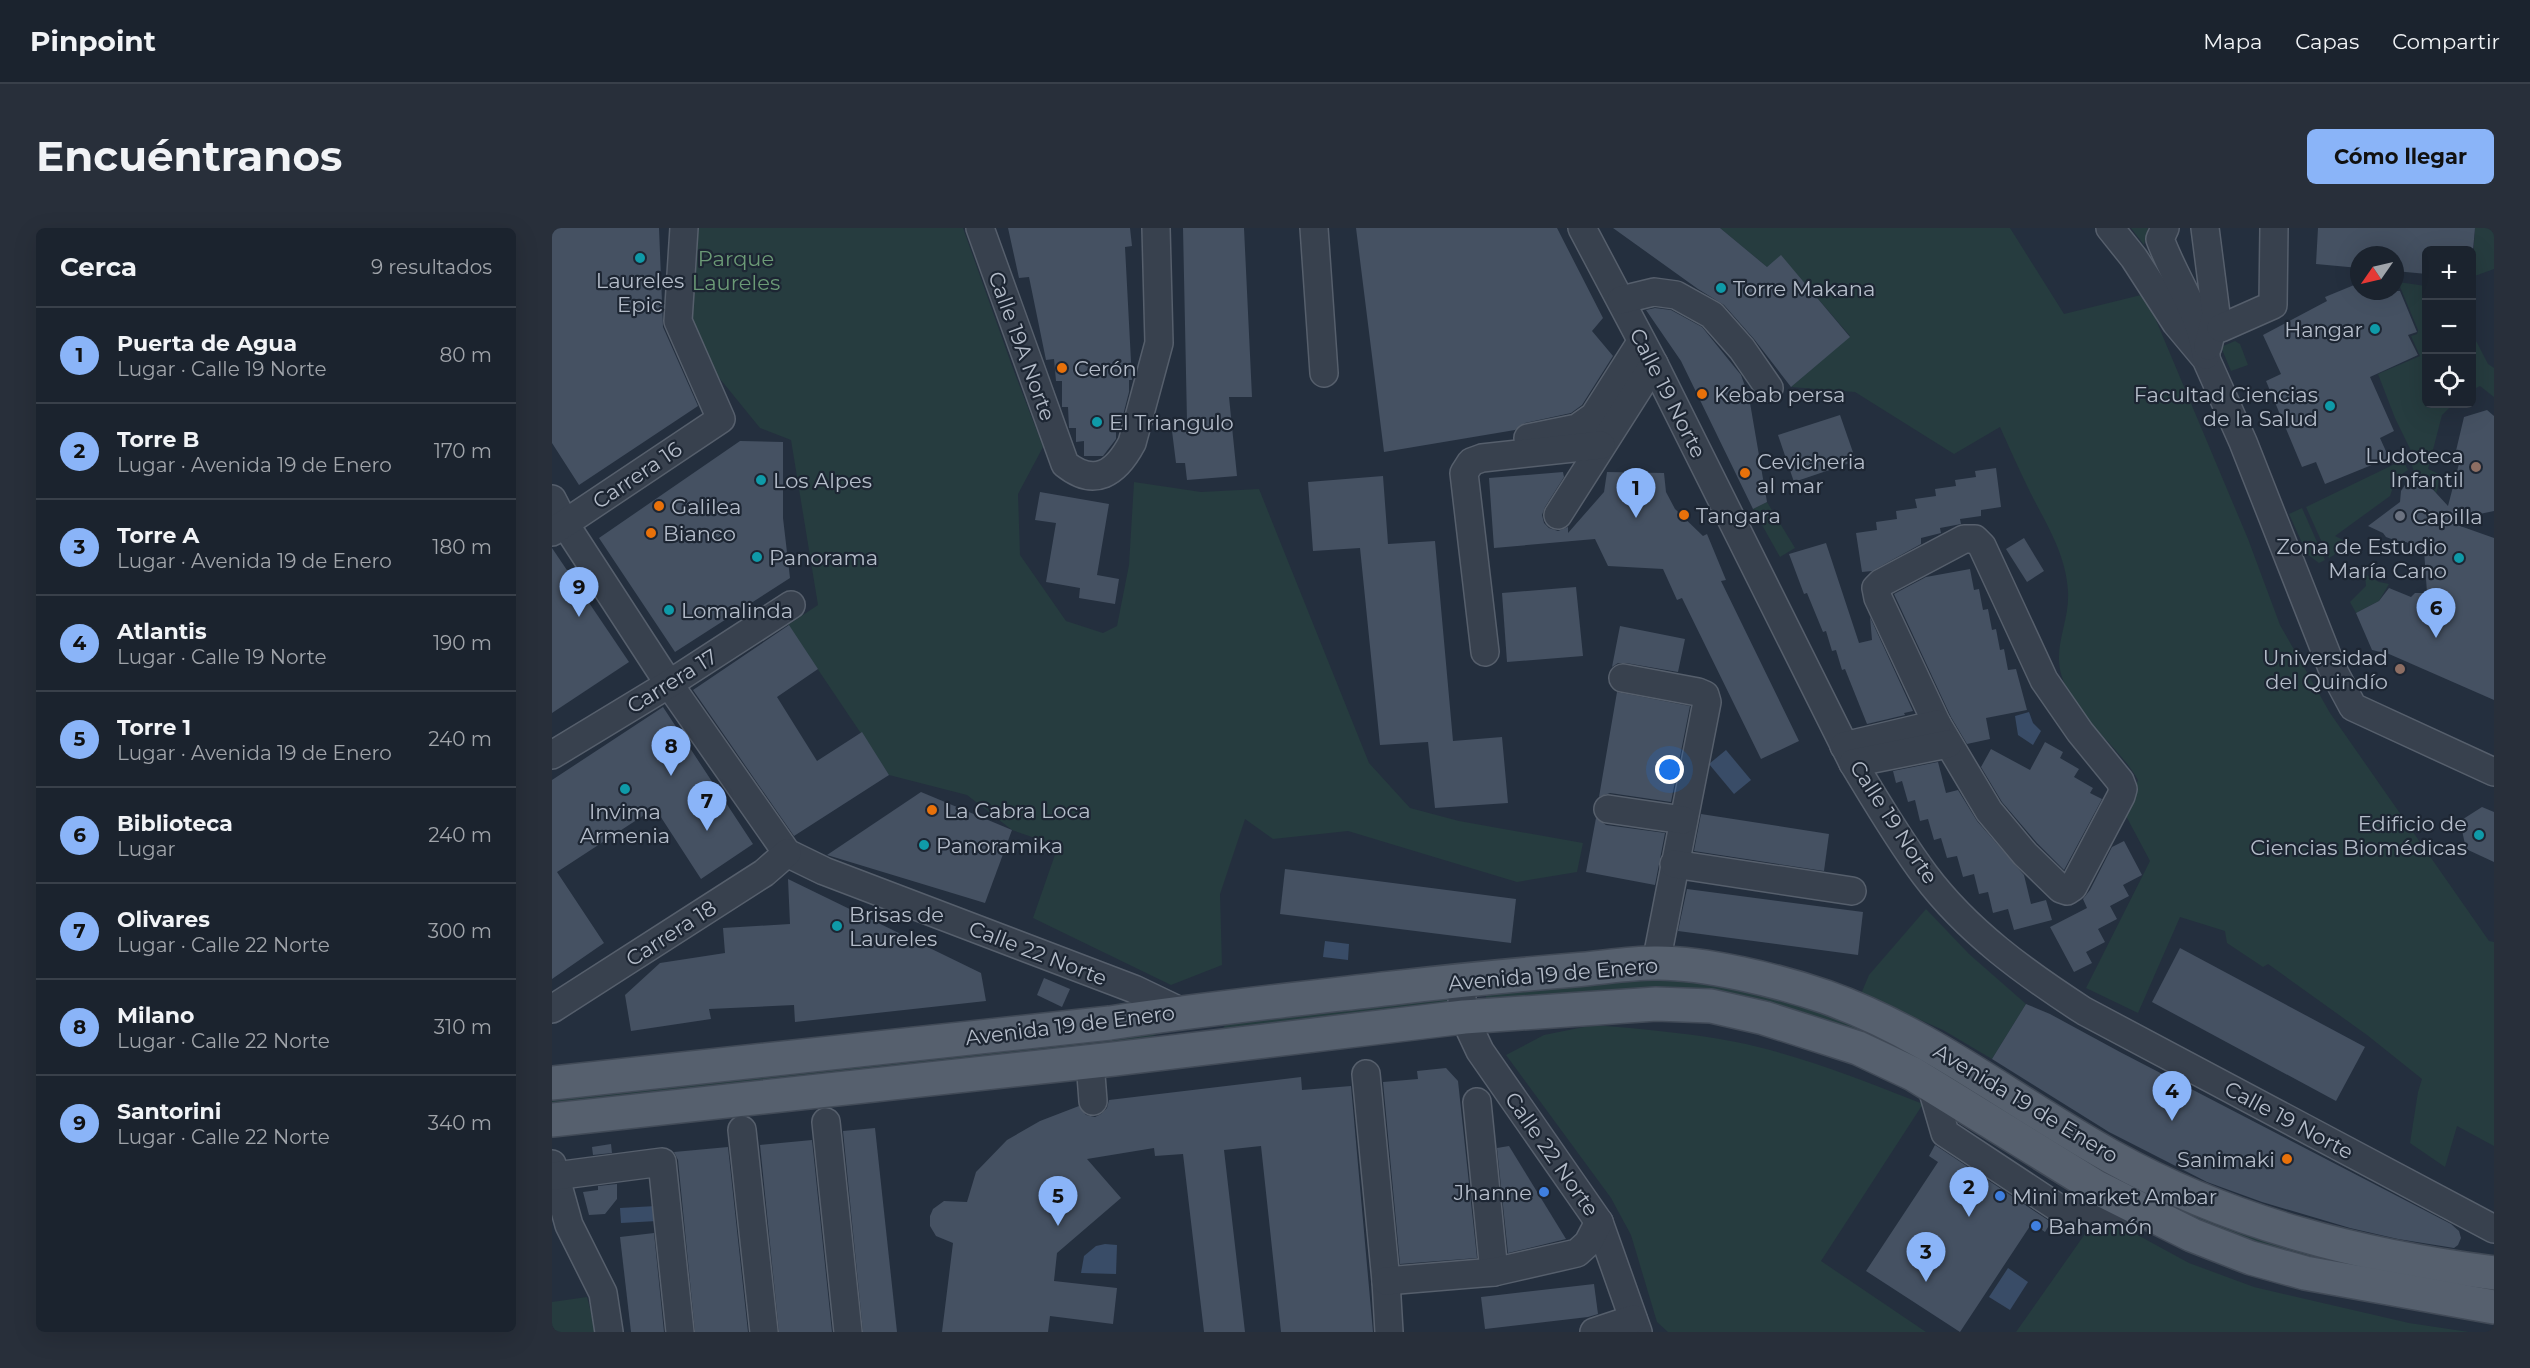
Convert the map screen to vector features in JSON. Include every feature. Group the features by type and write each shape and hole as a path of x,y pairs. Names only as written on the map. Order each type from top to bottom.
{"main road":[{"name":"Avenida 19 de Enero","path":"552,1083 1098,1024 1460,980 1656,963 1714,969 1773,982 1825,997 1872,1015 1929,1044 2111,1156 2157,1180 2261,1223 2315,1240 2406,1260 2494,1273"},
{"name":"Avenida 19 de Enero","path":"552,1120 1090,1062 1464,1017 1656,1004 1711,1006 1814,1032 1858,1048 1931,1085 2097,1187 2192,1235 2252,1258 2305,1273 2494,1307"},
{"path":"1182,1012 1186,1051"}],"street":[{"name":"Carrera 16","path":"558,528 721,418 678,321 684,228"},
{"name":"Calle 19A Norte","path":"980,228 1065,464 1076,473 1089,476 1102,475 1113,470 1132,443 1159,344 1156,228"},
{"path":"1314,228 1324,373"},
{"name":"Calle 19 Norte","path":"1582,228 1648,353 1849,754 1883,813 1925,876 1969,924 2025,972 2084,1011 2494,1229"},
{"path":"2110,228 2134,258 2176,323 2212,342"},
{"path":"2165,228 2160,239 2170,267 2212,342 2243,442 2332,668 2353,707 2494,772"},
{"path":"2205,228 2216,314 2212,342"},
{"path":"2212,342 2222,313 2236,306 2224,282 2224,228"},
{"path":"2212,342 2273,305 2274,228"},
{"path":"1621,300 1654,292 1676,295 1712,315 1742,349 1769,388"},
{"path":"1558,515 1601,445 1648,353"},
{"path":"1480,448 1577,428 1585,424 1594,417 1648,353"},
{"path":"1485,652 1464,473 1470,462 1482,458 1601,445"},
{"name":"Calle 22 Norte","path":"552,500 558,528 787,853 824,871 1134,990 1182,1012"},
{"path":"1964,539 1975,539 1982,546 2044,680 2080,732 2120,781 2123,789 2073,887 2067,891 2061,889 2025,854 1989,811 1942,734 1878,598 1876,588 1881,583 1964,539"},
{"name":"Carrera 17","path":"552,755 669,684 791,605"},
{"path":"1623,678 1705,695 1707,702 1656,963"},
{"path":"1849,754 1942,734"},
{"path":"1608,809 1683,820"},
{"name":"Carrera 18","path":"552,1009 764,873 787,853"},
{"path":"1674,864 1852,891"},
{"name":"Calle 22 Norte","path":"1460,980 1464,1017 1480,1052 1599,1222 1636,1325"},
{"path":"1090,1062 1093,1101"},
{"path":"1366,1074 1389,1332"},
{"path":"1477,1102 1494,1272"},
{"path":"826,1122 848,1332"},
{"path":"742,1130 764,1332"},
{"path":"609,1332 603,1293 569,1225 554,1170 662,1162 680,1332"},
{"path":"1386,1281 1494,1272 1576,1253 1588,1243 1599,1222"},
{"path":"1594,1332 1636,1325"}],"green space":[{"name":"Parque Laureles","path":"697,228 963,228 1043,447 1018,494 1020,555 1066,621 1103,633 1117,626 1129,565 1134,482 1201,492 1259,489 1369,763 1410,808 1459,821 1583,843 1577,872 1517,882 1348,831 1273,839 1245,819 1220,894 1222,965 1171,985 1033,918 1058,846 1012,830 967,795 889,775 788,625 818,605 791,440 760,428 712,369 690,320"},
{"path":"1720,228 2010,228 2064,314 2145,294 2248,539 2280,625 2330,713 2489,941 2494,942 2494,1146 2457,1126 2445,1167 2410,1143 2422,1079 2367,1035 2268,964 2263,967 2227,943 2225,931 2180,917 2138,1013 2086,988 2150,861 2125,814 2138,780 2119,754 2076,705 2062,677 2059,655 2068,602 2064,565 2000,427 1954,454 1855,392 1791,387 1850,336 1781,256 1767,267"},
{"path":"2131,228 2148,228 2144,245"},
{"path":"2475,228 2494,228 2494,269 2476,276 2476,246 2474,246"},
{"path":"2404,283 2422,285 2422,408 2449,408 2442,415 2428,469 2441,475 2436,494 2428,480 2414,472 2411,462 2414,457 2395,418 2378,374 2420,356 2411,336 2417,334 2418,330 2404,296"},
{"path":"2235,341 2240,344 2248,365 2231,371 2221,347"},
{"path":"2476,341 2488,364 2494,368 2494,397 2480,386 2476,388"},
{"path":"2403,460 2408,470 2396,478 2390,496 2335,536 2343,540 2334,555 2329,558 2306,507"},
{"path":"1767,502 1795,548 1780,557 1753,509"},
{"path":"2302,508 2325,560 2319,563 2307,554 2289,514"},
{"path":"2365,574 2379,582 2389,584 2379,601 2356,613 2350,602 2366,586"},
{"path":"1926,909 1969,954 2026,1004 1992,1059 1943,1030 1861,994 1869,975"},
{"path":"1626,974 1757,989 1909,1043 2054,1133 2429,1275 2315,1267 2187,1222 1821,1023 1486,1004 1486,989"},
{"path":"1448,993 1449,1006 1229,1032 1223,1028 1228,1022"},
{"path":"1594,1025 1683,1034 1760,1047 1831,1069 1923,1104 1821,1261 1926,1332 1668,1332 1657,1322 1631,1235 1611,1198 1506,1055 1544,1035"},
{"path":"1170,1028 1132,1046 552,1110 552,1093"},
{"path":"2099,1214 2189,1263 2254,1287 2409,1323 2469,1332 2016,1332"},
{"path":"587,1297 596,1332 552,1332 552,1302"}],"water":[{"path":"2029,712 2033,723 2041,731 2033,745 2018,735 2015,716"},
{"path":"1726,750 1751,780 1734,794 1709,764"},
{"path":"1325,941 1349,944 1348,960 1323,957"},
{"path":"656,1206 657,1221 621,1223 620,1208"},
{"path":"1117,1245 1116,1274 1081,1273 1084,1256 1096,1246"},
{"path":"2008,1268 2028,1282 2010,1310 1989,1297"}],"building":[{"path":"552,228 659,228 663,327 698,406 579,485 552,443"},
{"path":"1008,228 1130,228 1132,246 1125,247 1132,380 1129,380 1129,392 1120,427 1116,427 1116,439 1103,456 1084,456 1084,441 1076,442 1076,428 1069,428 1068,407 1062,407 1062,381 1056,381 1054,359 1046,360 1029,277 1019,278"},
{"path":"1183,228 1244,228 1252,397 1229,397 1237,476 1187,480 1185,463 1176,463 1172,431 1182,430 1181,421 1187,421"},
{"path":"1356,228 1557,228 1603,318 1592,331 1613,356 1582,405 1571,413 1525,423 1515,430 1384,452"},
{"path":"1613,228 1720,228 1767,267 1781,255 1850,337 1791,387 1724,305"},
{"path":"2318,228 2475,228 2473,246 2422,246 2422,274 2404,272 2404,246 2350,246 2350,267 2316,264"},
{"name":"Facultad Ciencias de la Salud","path":"2350,287 2350,300 2404,300 2417,332 2408,335 2418,355 2370,377 2394,431 2380,438 2389,458 2325,484 2316,462 2302,467 2266,381 2281,374 2263,335 2327,301 2325,297"},
{"path":"1655,308 1671,310 1702,327 1741,375 1749,397 1767,502 1753,509 1681,361 1646,310"},
{"path":"2487,410 2494,416 2494,511 2446,521 2494,538 2494,700 2389,654 2372,650 2356,613 2379,601 2389,588 2411,597 2415,593 2427,593 2424,550 2386,537 2383,533 2368,526 2400,502 2401,491 2411,476 2425,481 2448,506 2461,456 2455,455 2464,417"},
{"path":"1840,415 1856,461 1794,482 1778,435"},
{"path":"740,441 783,442 783,518 790,578 675,652 599,538"},
{"path":"1996,468 2001,507 1981,510 1981,516 1960,519 1961,524 1940,528 1941,533 1921,538 1921,544 1872,571 1862,572 1856,533 1877,530 1876,522 1897,519 1896,511 1917,508 1915,499 1936,496 1935,489 1956,486 1955,480 1976,477 1975,471"},
{"path":"1563,472 1564,477 1542,515 1544,523 1549,528 1558,531 1568,527 1568,533 1604,492 1607,472 1664,473 1666,492 1675,509 1703,536 1707,534 1726,580 1721,581 1799,741 1761,759 1682,598 1677,600 1663,569 1608,566 1595,539 1494,548 1489,478"},
{"path":"1383,476 1388,544 1435,541 1453,741 1502,737 1508,803 1435,808 1428,742 1380,745 1360,548 1313,551 1308,482"},
{"path":"1040,492 1109,504 1097,575 1119,579 1115,604 1079,598 1080,588 1046,582 1056,523 1035,520"},
{"path":"2024,538 2044,571 2027,582 2006,549"},
{"path":"1826,543 1859,643 1872,640 1870,617 1913,711 1904,713 1905,715 1867,724 1845,669 1842,670 1836,650 1832,651 1826,631 1823,632 1807,593 1804,594 1789,554"},
{"path":"552,548 629,662 552,713"},
{"path":"1970,569 1974,590 1979,589 1983,610 1988,609 1992,630 1996,629 2000,650 2004,649 2008,670 2016,669 2027,710 1986,718 1990,739 1967,744 1951,717 1894,594 1926,577"},
{"path":"1576,587 1583,656 1507,662 1502,593"},
{"path":"789,625 818,669 777,697 817,761 862,732 889,775 794,836 693,690"},
{"path":"1620,626 1685,639 1678,672 1626,663 1618,663 1612,667"},
{"path":"1617,692 1690,706 1671,802 1610,793 1599,797"},
{"path":"663,707 753,844 701,879 655,808 557,872 604,943 552,979 552,780"},
{"path":"2045,742 2063,752 2060,758 2079,769 2074,777 2093,788 2090,793 2102,799 2064,870 2002,802 1981,767 1991,749 2030,770"},
{"path":"1938,762 1946,793 1958,790 1977,821 2024,875 2031,904 2046,900 2052,920 2014,930 2008,909 1993,913 1988,892 1979,894 1974,874 1963,877 1957,856 1947,858 1941,838 1934,840 1928,819 1920,821 1915,800 1908,802 1902,781 1896,783 1893,771"},
{"name":"Panoramika","path":"921,792 1012,830 985,903 827,855"},
{"name":"Edificio de Ciencias Biomédicas","path":"2482,807 2494,812 2494,862 2466,849 2460,821"},
{"path":"1701,814 1829,834 1824,871 1694,851"},
{"path":"1596,818 1606,825 1665,833 1655,885 1586,872"},
{"path":"2124,841 2142,875 2123,885 2129,896 2110,906 2117,919 2098,929 2105,942 2086,952 2092,963 2074,972 2050,927 2087,908 2083,899 2112,847"},
{"path":"1285,869 1516,899 1511,943 1280,914"},
{"path":"788,879 981,973 986,1001 795,1022 794,1005 709,1009 711,1019 631,1031 625,995 660,963 725,953 723,928 790,924"},
{"path":"1687,889 1863,912 1858,955 1678,931"},
{"path":"2180,948 2365,1047 2336,1101 2152,1002"},
{"path":"1044,978 1070,989 1062,1007 1037,995"},
{"path":"2026,1004 2050,1014 2451,1224 2459,1231 2461,1238 2458,1245 2454,1248 2398,1239 2350,1228 2262,1202 2207,1182 2109,1132 1992,1059"},
{"path":"1446,1068 1458,1081 1477,1258 1400,1264 1383,1082 1418,1079 1417,1071"},
{"path":"1301,1077 1302,1090 1351,1086 1373,1332 1281,1332 1261,1146 1224,1150 1245,1332 1204,1332 1183,1154 1155,1156 1154,1148 1087,1159 1121,1198 1057,1253 1054,1281 1117,1288 1113,1324 1050,1316 1048,1332 942,1332 953,1243 936,1236 930,1226 930,1216 933,1209 944,1201 967,1202 976,1172 1007,1140 1040,1121 1079,1106 1086,1115 1095,1117 1107,1108 1109,1100"},
{"path":"875,1128 897,1332 863,1332 843,1131"},
{"path":"812,1140 832,1332 779,1332 760,1145"},
{"path":"611,1144 612,1153 593,1155 592,1147"},
{"path":"1935,1145 2051,1222 2045,1232 2032,1223 1960,1332 1866,1271 1938,1162 1929,1156"},
{"path":"1509,1146 1566,1239 1508,1253 1497,1148"},
{"path":"728,1147 748,1332 695,1332 678,1160 674,1152"},
{"path":"617,1184 617,1199 605,1214 589,1215 583,1192 598,1190 598,1186"},
{"path":"654,1233 664,1332 631,1332 620,1237"},
{"path":"1594,1284 1598,1314 1485,1329 1481,1297"}],"place":[{"name":"Laureles Epic","path":"640,258"},
{"name":"Torre Makana","path":"1721,288"},
{"name":"Hangar","path":"2375,329"},
{"name":"Cerón","path":"1062,368"},
{"name":"Kebab persa","path":"1702,394"},
{"name":"Facultad Ciencias de la Salud","path":"2330,406"},
{"name":"El Triangulo","path":"1097,422"},
{"name":"Ludoteca Infantil","path":"2476,467"},
{"name":"Cevicheria al mar","path":"1745,473"},
{"name":"Los Alpes","path":"761,480"},
{"name":"Galilea","path":"659,506"},
{"name":"Tangara","path":"1684,515"},
{"name":"Capilla","path":"2400,516"},
{"name":"Puerta de Agua","path":"1636,518"},
{"name":"Bianco","path":"651,533"},
{"name":"Panorama","path":"757,557"},
{"name":"Zona de Estudio María Cano","path":"2459,558"},
{"name":"Lomalinda","path":"669,610"},
{"name":"Santorini","path":"579,617"},
{"name":"Biblioteca","path":"2436,638"},
{"name":"Universidad del Quindío","path":"2400,669"},
{"name":"Milano","path":"671,776"},
{"name":"Invima Armenia","path":"625,789"},
{"name":"La Cabra Loca","path":"932,810"},
{"name":"Olivares","path":"707,831"},
{"name":"Edificio de Ciencias Biomédicas","path":"2479,835"},
{"name":"Panoramika","path":"924,845"},
{"name":"Brisas de Laureles","path":"837,926"},
{"name":"Atlantis","path":"2172,1121"},
{"name":"Sanimaki","path":"2287,1159"},
{"name":"Jhanne","path":"1544,1192"},
{"name":"Mini market Ambar","path":"2000,1196"},
{"name":"Torre B","path":"1969,1217"},
{"name":"Torre 1","path":"1058,1226"},
{"name":"Bahamón","path":"2036,1226"},
{"name":"Torre A","path":"1926,1282"}]}
